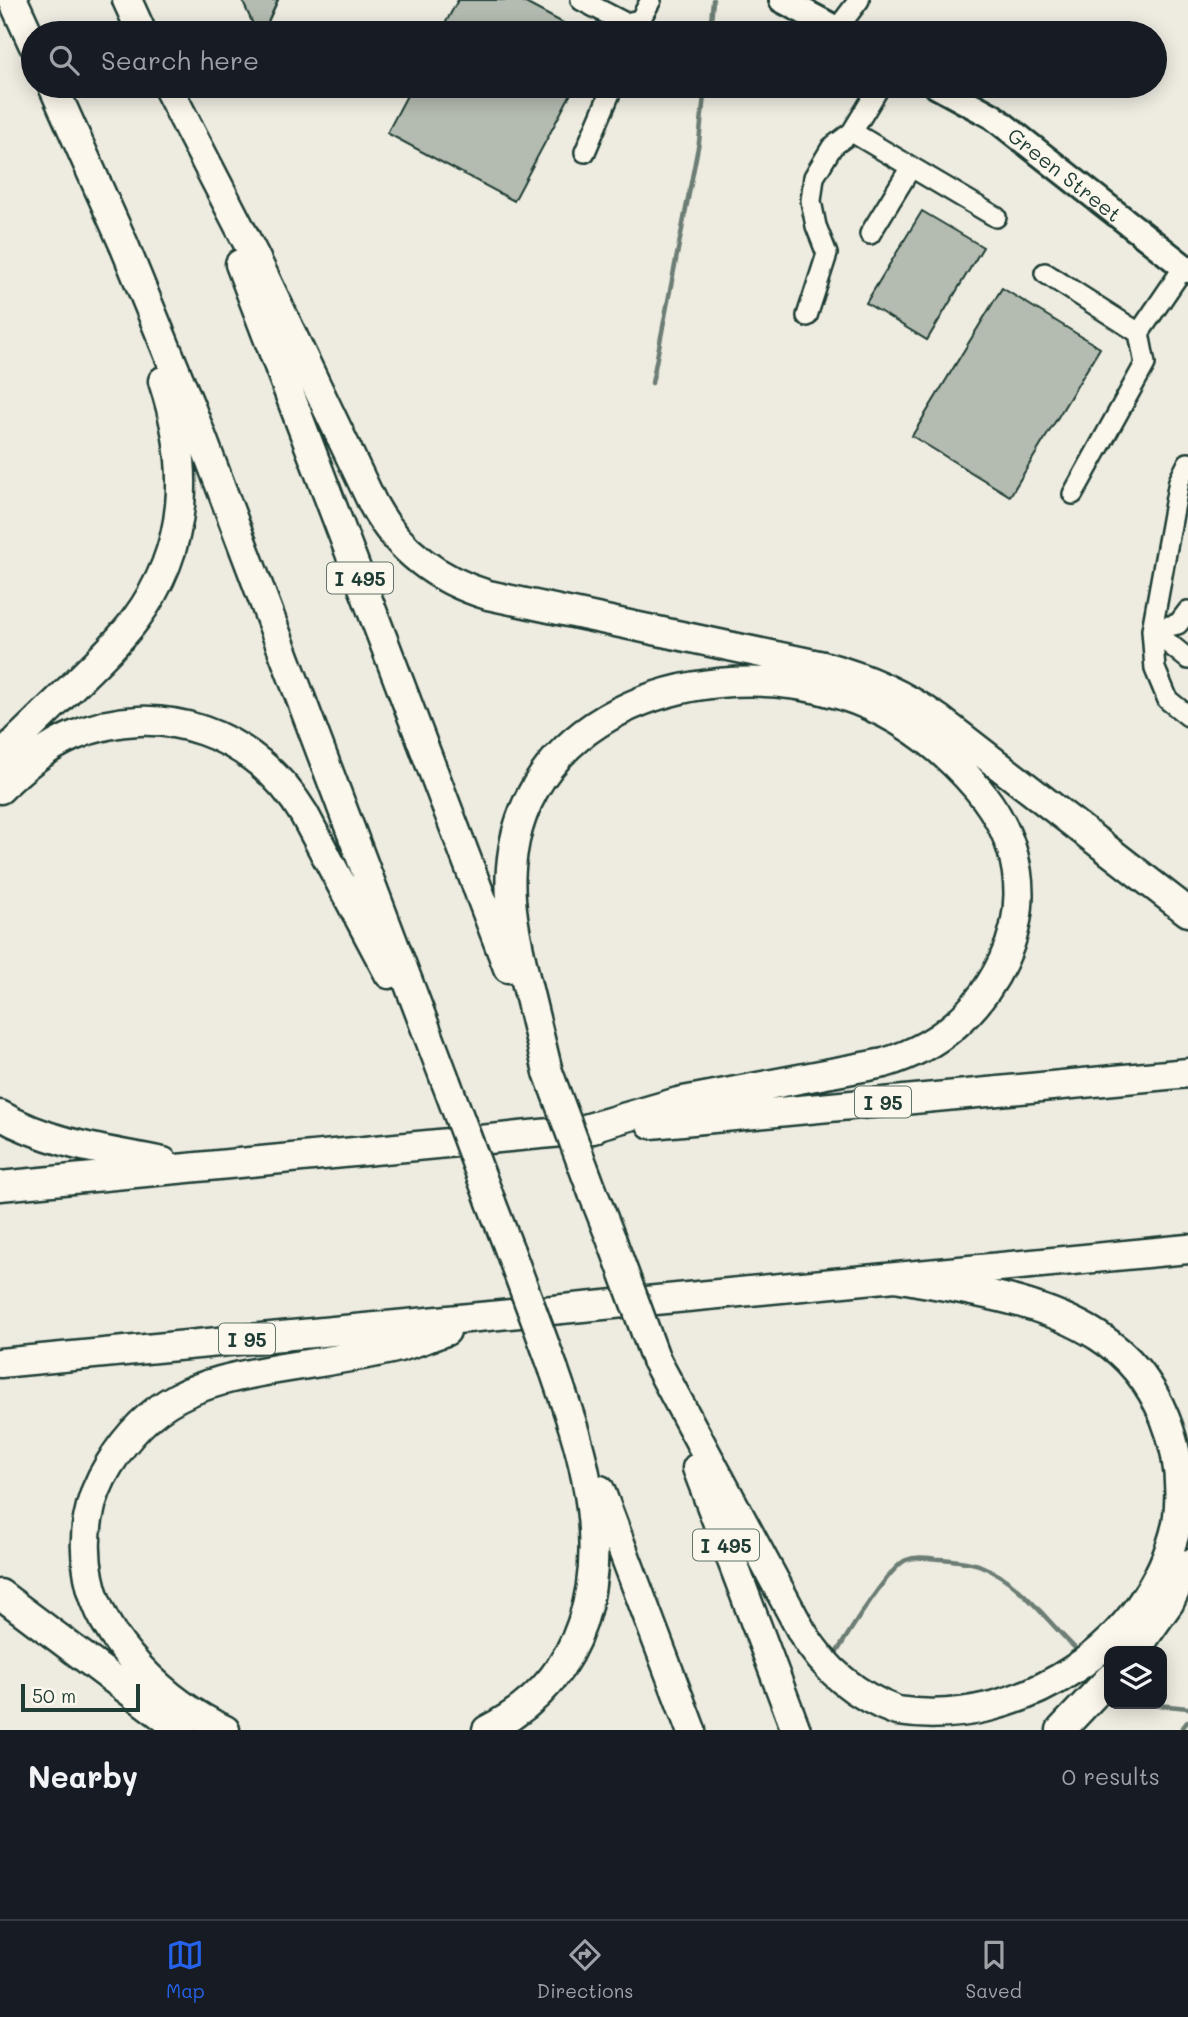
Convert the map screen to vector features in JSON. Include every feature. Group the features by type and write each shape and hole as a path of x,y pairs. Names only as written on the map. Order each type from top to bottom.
{"highway":[{"path":"13,0 23,21"},
{"path":"127,0 137,21"},
{"path":"58,98 101,192 190,406 691,1730"},
{"name":"I 495","path":"171,98 247,281 796,1730"},
{"path":"172,98 255,257 373,504 393,535 418,560 455,583 488,595 822,666 877,684 915,703 940,720 1188,912"},
{"path":"0,757 108,652 134,621 161,576 178,524 182,469 176,429 165,386 101,192"},
{"path":"548,1072 514,925 510,880 512,855 527,803 547,769 572,741 610,716 671,692 722,682 772,682 827,691 879,710 926,738 967,776 999,818 1010,843 1018,877 1018,906 1013,933 1008,950 991,984 974,1007 947,1033 913,1053 884,1063 678,1102 578,1131"},
{"path":"0,789 62,741 89,730 120,723 160,721 181,724 213,734 244,750 279,779 299,804 446,1082"},
{"name":"I 95","path":"0,1186 1188,1073"},
{"path":"0,1115 24,1128 64,1142 194,1168"},
{"name":"I 95","path":"0,1363 1188,1249"},
{"path":"656,1360 802,1632 815,1653 831,1670 868,1698 914,1716 964,1721 1017,1711 1055,1692 1093,1662 1128,1624 1155,1582 1171,1546 1179,1506 1179,1468 1172,1434 1158,1400 1137,1369 1119,1351 1088,1330 1027,1305 896,1277"},
{"path":"225,1730 189,1709 145,1672 111,1629 93,1592 86,1561 88,1519 101,1478 118,1450 139,1425 158,1409 198,1387 232,1377 393,1349 495,1315"},
{"path":"487,1730 527,1704 555,1676 580,1632 591,1588 594,1544 590,1499 579,1450 554,1370"},
{"path":"1139,1646 1169,1603 1188,1564"},
{"path":"0,1594 181,1730"},
{"path":"1061,1730 1104,1684"}],"main road":[{"path":"782,0 822,21"},
{"name":"Green Street","path":"958,98 992,117 1186,268"}],"street":[{"path":"581,0 621,21"},
{"path":"641,21 651,0"},
{"path":"847,21 859,0"},
{"path":"585,152 608,98"},
{"path":"807,316 827,254 816,226 811,201 814,177 832,146 852,132 873,98"},
{"path":"852,132 996,217"},
{"path":"870,234 911,167"},
{"path":"1073,494 1145,364 1139,332 1186,268"},
{"path":"1045,273 1139,332"},
{"path":"1188,463 1179,481 1152,631 1155,669 1168,700 1188,716"},
{"path":"1152,631 1178,624 1188,611"},
{"path":"1152,631 1188,659"}],"building":[{"path":"242,0 278,0 268,21 252,21"},
{"path":"458,0 520,0 559,21 447,21"},
{"path":"406,98 569,98 514,201 387,133"},
{"path":"922,211 983,247 927,340 866,303"},
{"path":"1002,288 1100,348 1010,496 912,436"}],"waterway":[{"path":"711,21 713,0"},
{"path":"652,383 699,142 704,98"},
{"path":"835,1655 889,1576 906,1560 918,1558 965,1562 995,1573 1020,1591 1074,1647"},
{"path":"1167,1706 1188,1708"},
{"path":"1181,1730 1188,1721"}]}
